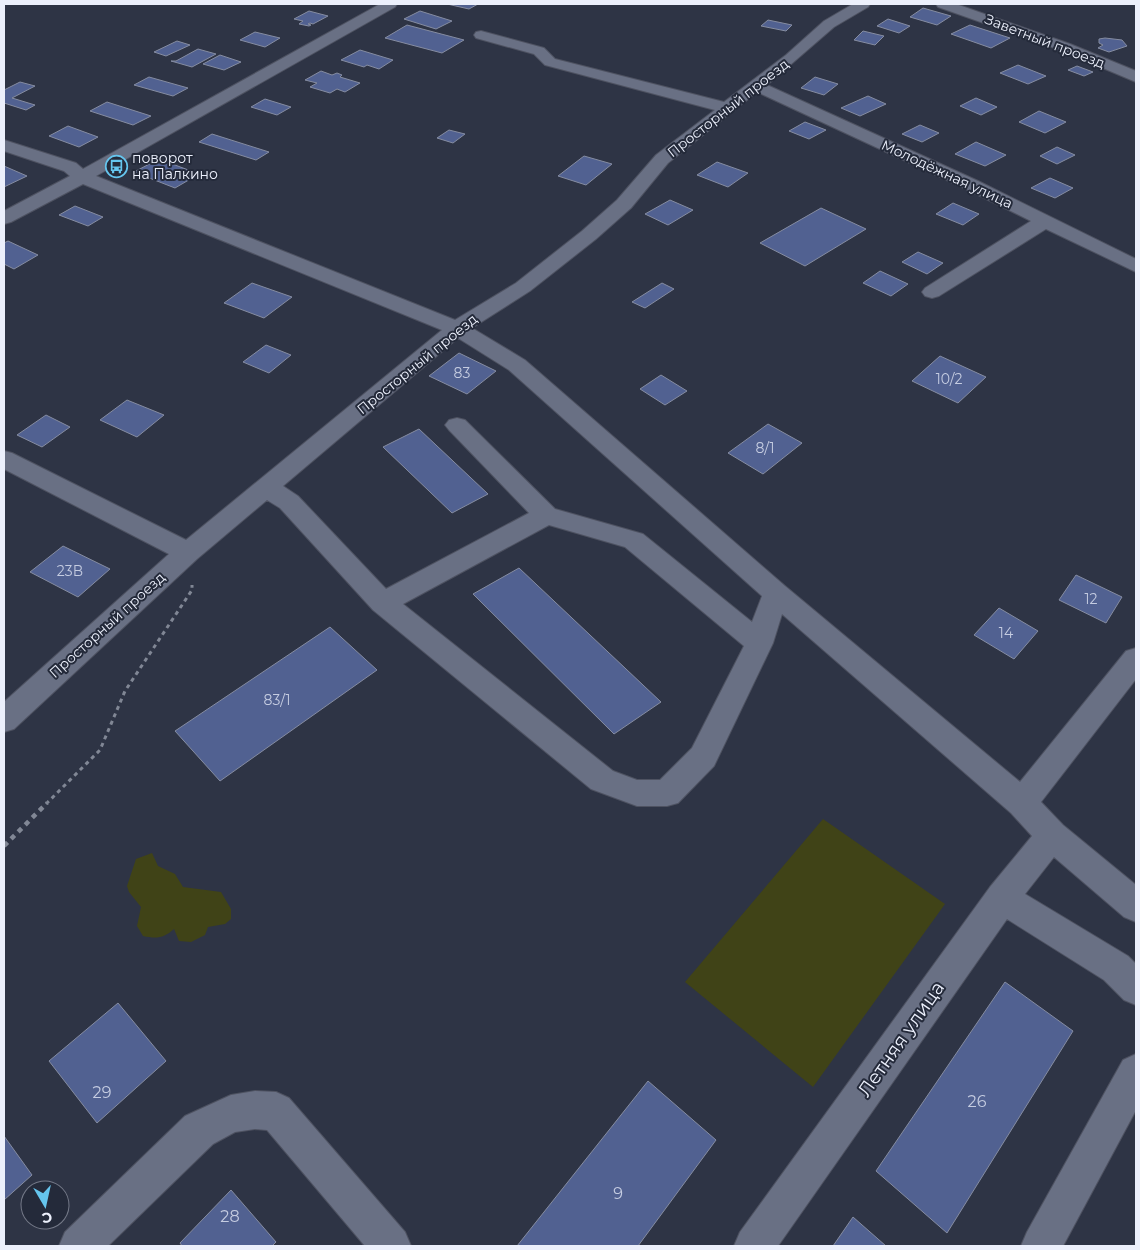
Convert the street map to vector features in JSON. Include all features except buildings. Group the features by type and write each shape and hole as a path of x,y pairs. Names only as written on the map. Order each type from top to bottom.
{"street":[{"path":"4,218 82,177 390,4"},
{"name":"Просторный проезд","path":"4,720 188,552 457,328 523,286 589,235 624,204 662,158 791,58 829,24 863,4"},
{"name":"Заветный проезд","path":"943,4 1038,37 1136,77"},
{"path":"482,35 539,50 550,62 728,108"},
{"name":"Молодёжная улица","path":"756,86 972,185 1136,266"},
{"path":"4,145 70,167 82,177 457,328 518,365 776,592 1022,803 1052,835 1136,906"},
{"path":"932,292 1046,221"},
{"path":"457,425 546,515 634,540 759,643"},
{"path":"4,459 188,552"},
{"path":"266,488 289,502 382,603 602,780 637,794 668,793 703,757 759,643 776,592"},
{"path":"382,603 546,515"},
{"path":"1022,803 1136,659"},
{"name":"Летняя улица","path":"754,1246 1002,898 1052,835"},
{"path":"1002,898 1116,968 1136,988"},
{"path":"1041,1246 1136,1073"},
{"path":"79,1246 199,1130 231,1114 255,1110 276,1111 391,1246"}],"path":[{"path":"4,846 100,750 125,691 192,590 188,552"}],"green space":[{"path":"823,819 945,904 813,1087 685,982"},
{"path":"152,853 158,866 175,874 183,887 221,892 231,909 231,919 225,924 208,927 205,935 191,942 179,941 174,929 160,937 143,936 137,926 141,907 129,892 127,886 136,859"}],"place":[{"name":"поворот на Палкино","path":"116,166"}]}
